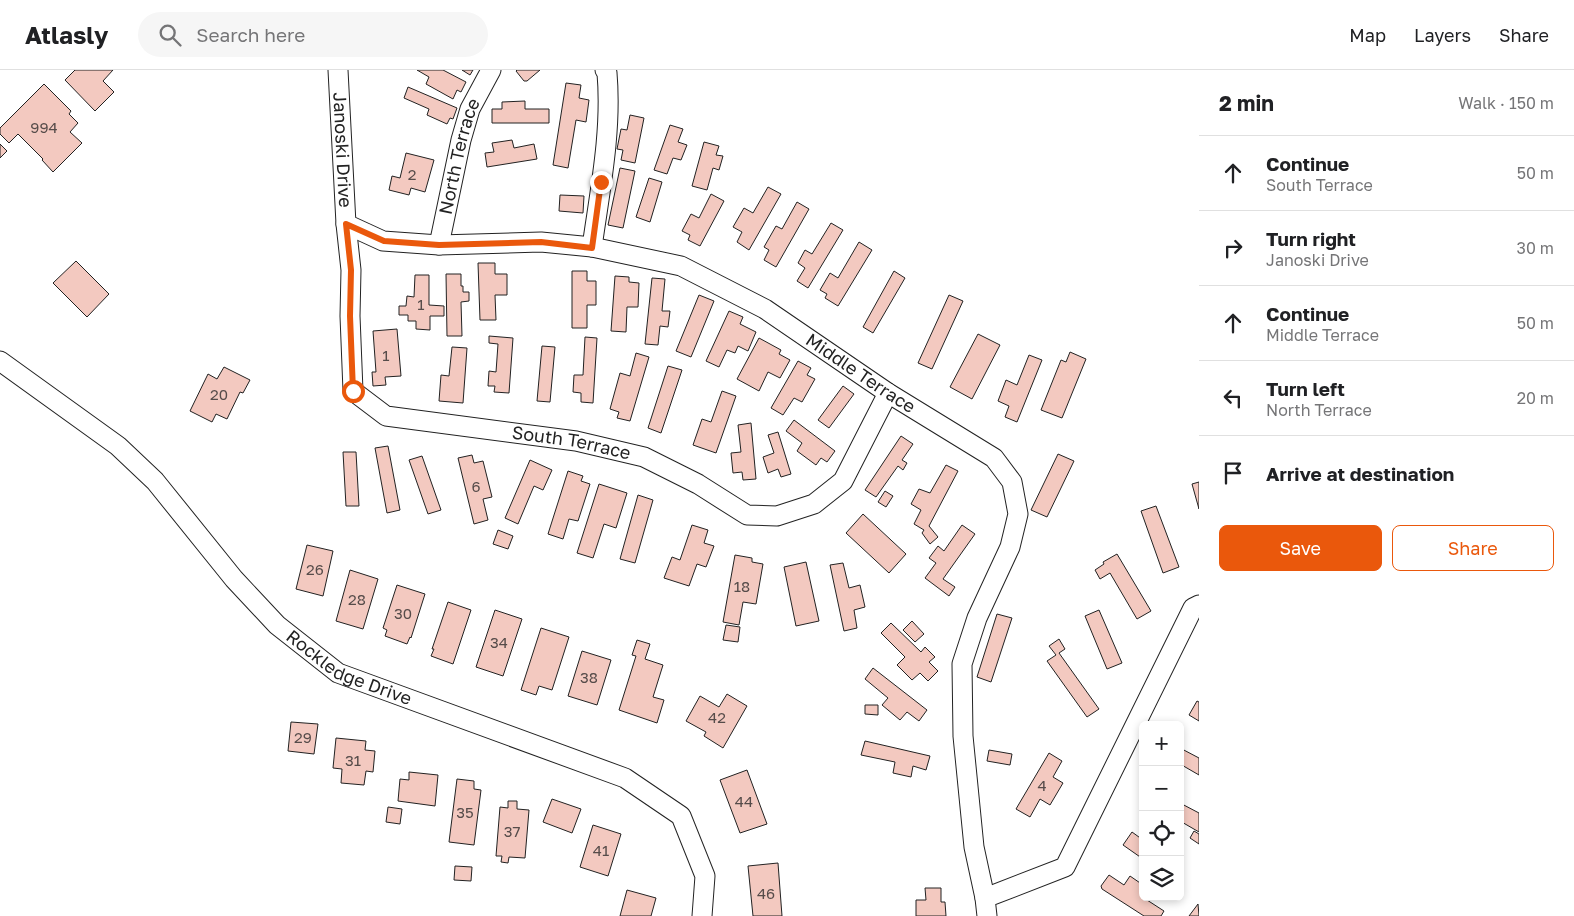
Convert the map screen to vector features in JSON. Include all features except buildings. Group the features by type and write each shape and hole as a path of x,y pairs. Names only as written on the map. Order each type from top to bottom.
{"street":[{"name":"Janoski Drive","path":"338,70 346,224 384,241 439,245"},
{"name":"North Terrace","path":"439,245 461,140 470,109 490,70"},
{"path":"592,248 609,100 607,73 605,70"},
{"name":"South Terrace","path":"346,224 351,270 350,316 353,391 386,416 576,441 644,457 698,484 747,515 777,516 814,504 843,481 888,393"},
{"name":"Middle Terrace","path":"439,245 541,242 592,248 681,266 765,309 888,393 994,458 1012,482 1018,514 1010,547 977,618 962,664 963,736 974,847 986,907"},
{"name":"Rockledge Drive","path":"0,361 124,452 155,481 234,580 277,625 338,673 625,778 681,816 705,876 702,916"},
{"path":"986,907 1065,867 1193,608 1199,605"}],"route":[{"path":"353,391 350,316 351,270 346,224 384,241 439,245 541,242 592,248 601,182"}]}
